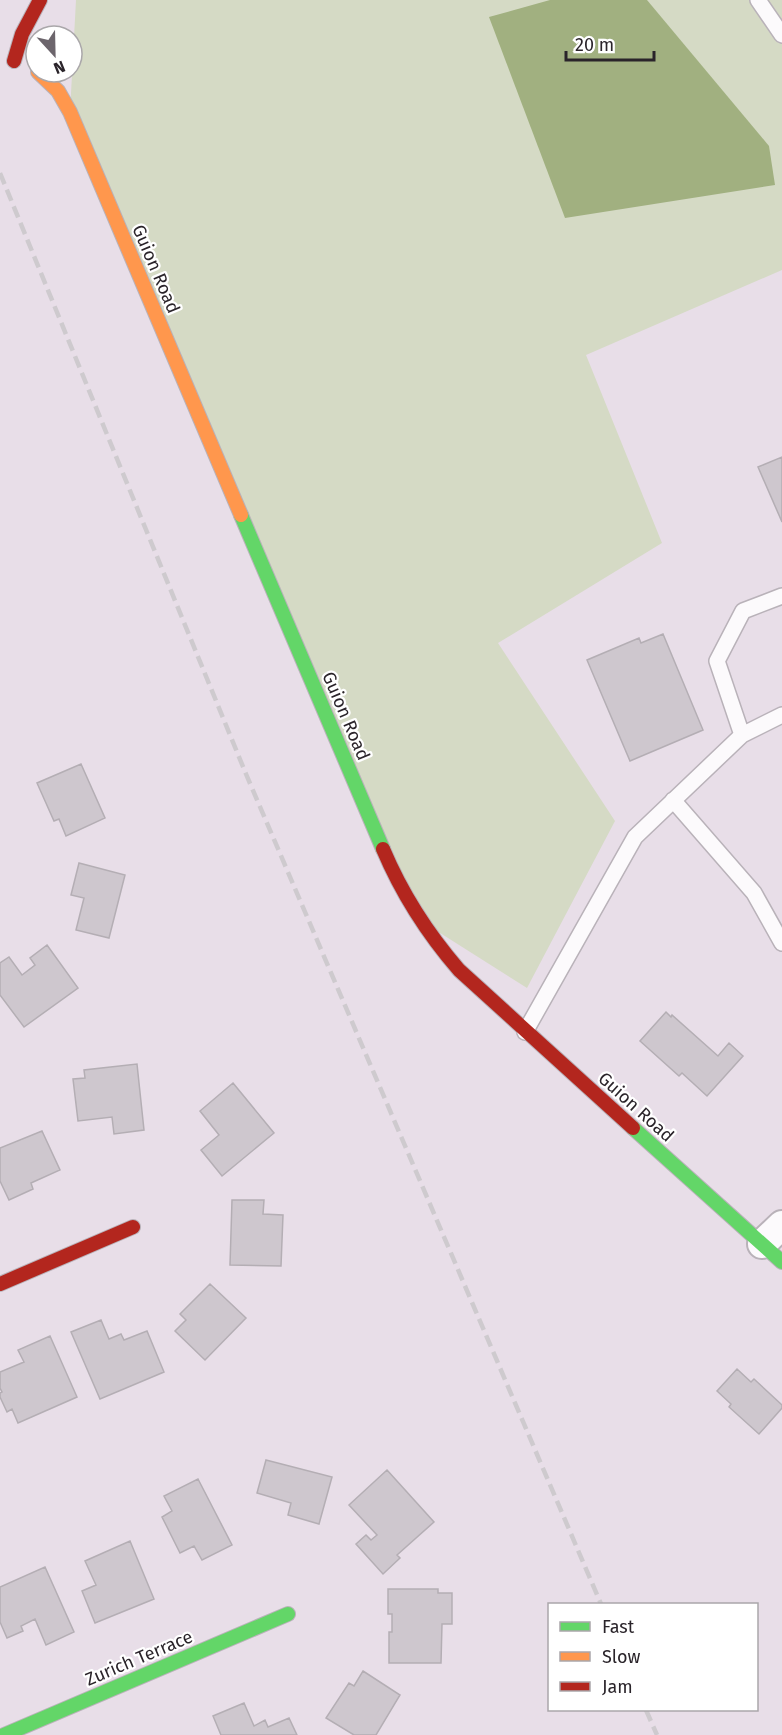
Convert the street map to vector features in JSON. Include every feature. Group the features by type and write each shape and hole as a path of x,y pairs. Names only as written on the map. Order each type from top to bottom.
{"street":[{"path":"14,61 22,34 40,0"},
{"name":"Guion Road","path":"0,57 24,65"},
{"name":"Guion Road","path":"51,84 58,91 70,112 404,896 434,941 472,983 525,1032 775,1244"},
{"path":"0,1284 133,1227"},
{"name":"Zurich Terrace","path":"4,1735 288,1614"}],"lane":[{"path":"758,0 782,35"},
{"path":"742,735 717,661 743,611 782,596"},
{"path":"525,1032 635,837 742,735 782,715"},
{"path":"673,800 754,893 782,943"}],"shaded area":[{"path":"76,0 782,0 782,270 586,355 662,543 498,643 615,821 527,988 418,919 70,112 72,84 84,84 84,24 75,24"},
{"path":"550,0 647,0 769,146 775,185 565,218 489,17"}],"building":[{"path":"782,457 782,522 758,467"},
{"path":"663,634 703,730 630,761 587,660 639,638 641,643"},
{"path":"81,764 105,818 66,836 59,819 54,821 37,783"},
{"path":"79,863 125,875 109,938 76,930 84,898 71,895"},
{"path":"47,945 78,988 24,1027 0,995 0,963 9,957 22,975 35,965 30,958"},
{"path":"666,1012 718,1056 729,1043 743,1056 707,1096 682,1073 679,1076 640,1041"},
{"path":"137,1064 144,1130 114,1134 112,1117 78,1121 73,1079 85,1078 84,1070"},
{"path":"233,1083 274,1133 222,1176 201,1150 219,1135 200,1111"},
{"path":"42,1131 60,1170 31,1183 33,1189 9,1200 0,1181 0,1148"},
{"path":"232,1200 264,1200 263,1214 283,1215 281,1266 230,1265"},
{"path":"210,1284 246,1318 205,1360 175,1331 186,1320 180,1314"},
{"path":"101,1320 109,1339 121,1334 124,1340 147,1331 164,1372 100,1399 71,1332"},
{"path":"50,1336 77,1397 18,1423 12,1409 7,1412 0,1397 2,1392 0,1372 24,1362 18,1350"},
{"path":"737,1369 751,1382 754,1379 782,1405 782,1408 759,1434 729,1407 731,1404 717,1391"},
{"path":"266,1460 332,1477 319,1524 288,1515 291,1503 257,1493"},
{"path":"387,1470 434,1522 397,1555 400,1558 383,1574 356,1544 366,1535 371,1540 377,1535 349,1505"},
{"path":"198,1479 232,1545 202,1560 194,1546 180,1553 162,1517 172,1511 164,1496"},
{"path":"130,1541 154,1599 95,1623 82,1591 96,1585 85,1561"},
{"path":"45,1567 74,1632 46,1645 35,1619 21,1626 23,1631 7,1638 0,1622 0,1587"},
{"path":"388,1589 438,1589 438,1593 452,1593 452,1624 442,1624 441,1663 389,1663 389,1632 392,1632 392,1614 388,1614"},
{"path":"363,1671 400,1695 376,1735 354,1735 326,1718 349,1683 354,1686"},
{"path":"244,1703 254,1726 265,1720 268,1727 289,1718 297,1735 221,1735 213,1716"}],"railway":[{"path":"0,173 246,774 601,1603"},
{"path":"646,1711 657,1735"}],"traffic: fast":[{"path":"241,515 383,849"},
{"path":"633,1128 782,1262"},
{"path":"4,1735 288,1614"}],"traffic: slow":[{"path":"51,84 58,91 70,112 241,515"}],"traffic: jam":[{"path":"14,61 22,34 40,0"},
{"path":"383,849 398,882 416,912 436,942 459,970 633,1128"},
{"path":"0,1284 133,1227"}]}
